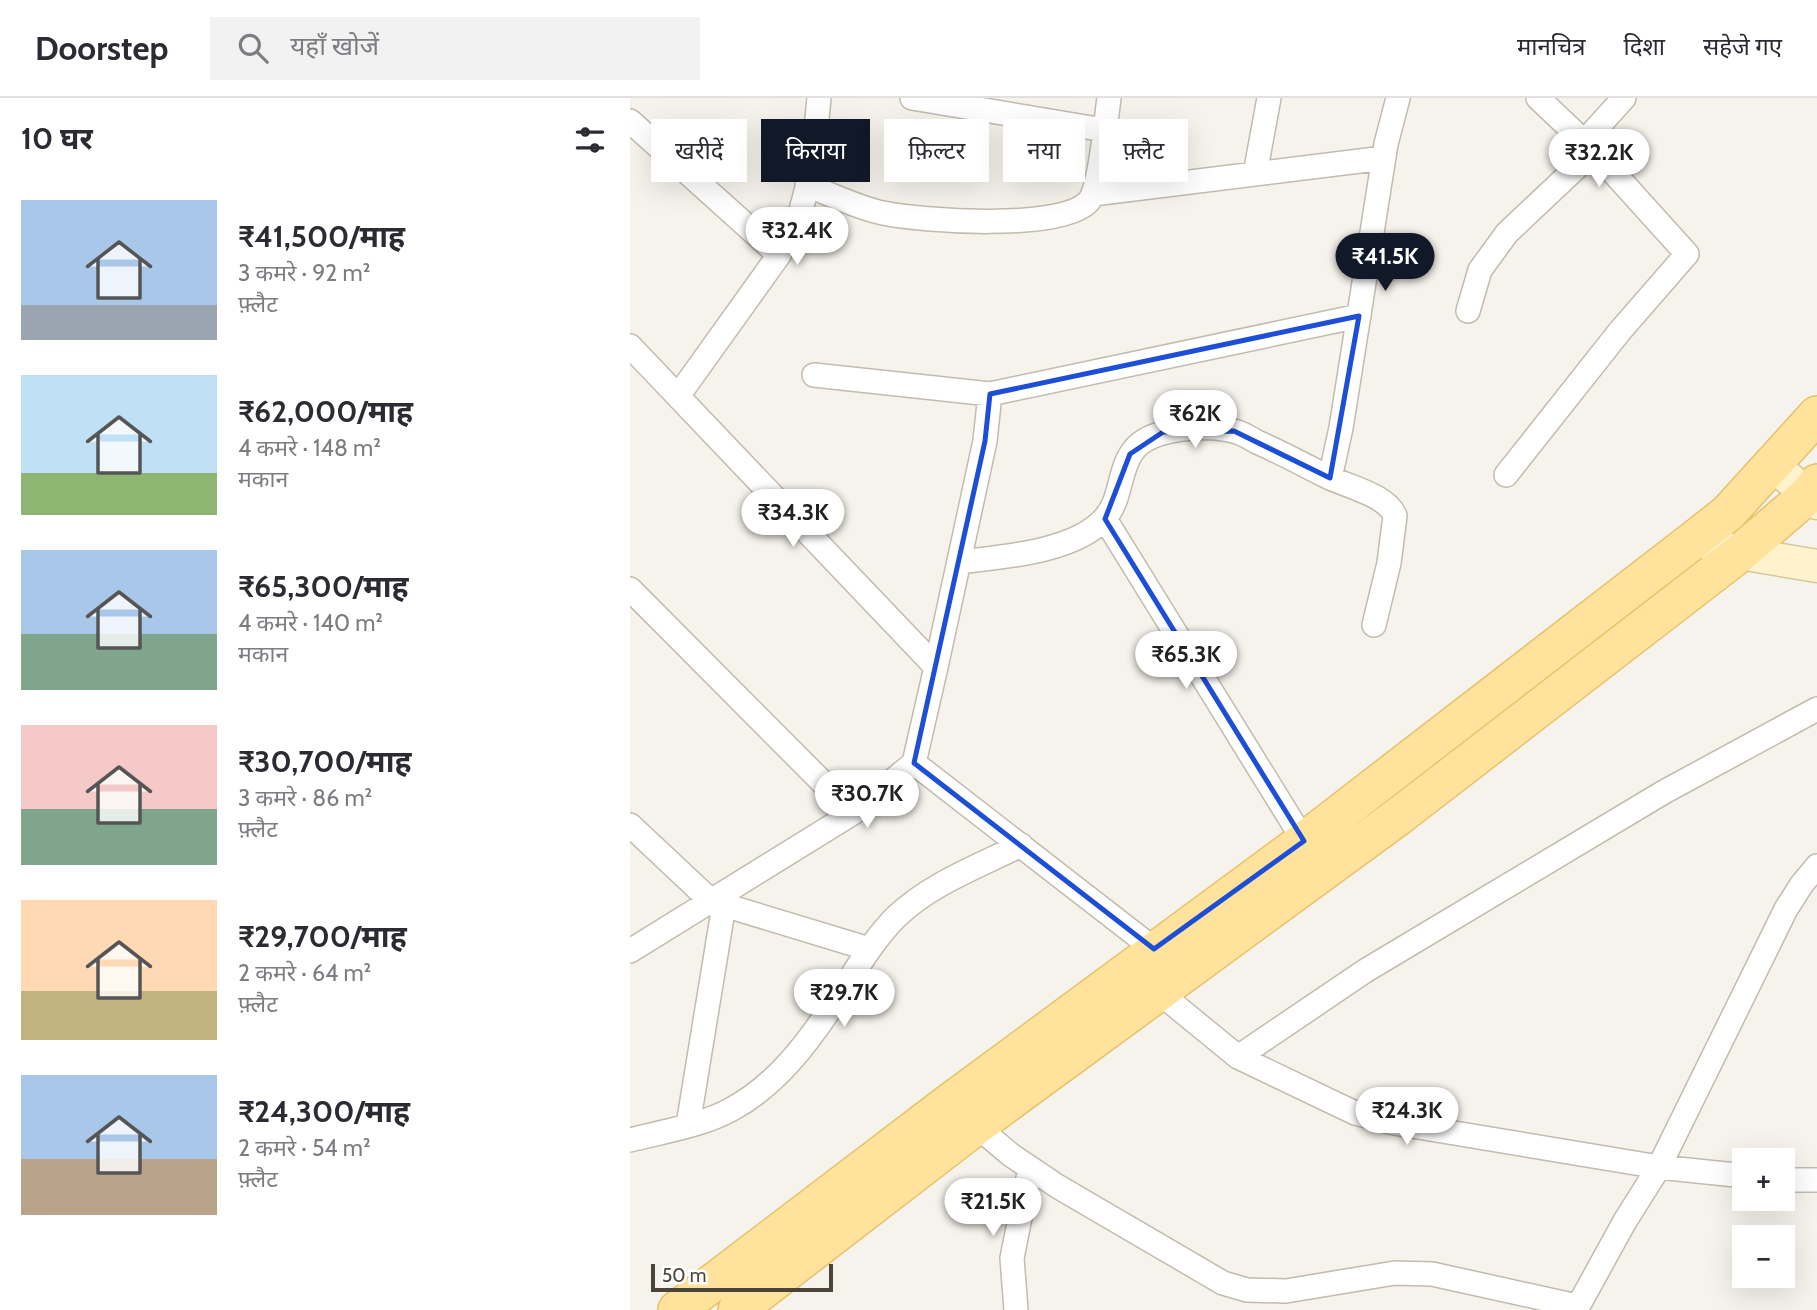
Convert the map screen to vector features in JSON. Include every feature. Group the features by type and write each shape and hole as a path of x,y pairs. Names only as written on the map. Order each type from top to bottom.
{"main road":[{"path":"737,1310 1144,958 1304,841 1728,513 1817,415"},
{"path":"677,1310 962,1114 1158,994 1399,816 1814,494"}],"street":[{"path":"678,396 779,255 801,210 812,169 819,98"},
{"path":"912,98 1099,129"},
{"path":"1106,119 1109,98"},
{"path":"1255,174 1269,98"},
{"path":"1330,478 1341,428 1384,158 1398,98"},
{"path":"1506,475 1620,331 1687,254 1589,146 1538,98"},
{"path":"1468,311 1480,270 1507,233 1589,146 1624,98"},
{"path":"630,121 779,255"},
{"path":"1093,194 1384,158"},
{"path":"807,186 881,213 949,221 1003,222 1080,209 1090,201 1093,194 1099,159"},
{"path":"814,375 990,394 1359,316"},
{"path":"630,346 936,667"},
{"path":"630,951 718,903 853,813 914,763 985,440 990,394"},
{"path":"959,562 1035,552 1084,535 1105,519 1117,499 1130,454 1136,446 1163,432 1194,428 1234,430 1330,478 1386,502 1395,516 1389,563 1374,625"},
{"path":"1772,464 1814,494"},
{"path":"1105,519 1304,841"},
{"path":"1695,540 1740,553 1817,566"},
{"path":"630,589 853,813"},
{"path":"1238,1058 1365,971 1664,792 1817,709"},
{"path":"914,763 1020,845 1144,958 1158,994 1238,1058 1355,1113 1394,1123 1659,1167 1732,1175"},
{"path":"630,825 718,903 869,948"},
{"path":"630,1140 688,1125 730,1110 768,1085 814,1034 869,948 897,916 928,892 1020,845"},
{"path":"962,1114 1030,1168 1223,1283 1245,1300 1395,1273 1432,1274 1577,1308 1625,1221 1659,1167 1786,909 1817,866"},
{"path":"688,1125 718,903"},
{"path":"1016,1310 1012,1258 1030,1168"},
{"path":"1795,1180 1817,1180"}],"highlighted area":[{"path":"1359,316 1330,478 1234,431 1163,432 1130,454 1105,519 1304,841 1154,949 914,763 985,441 990,394"}]}
